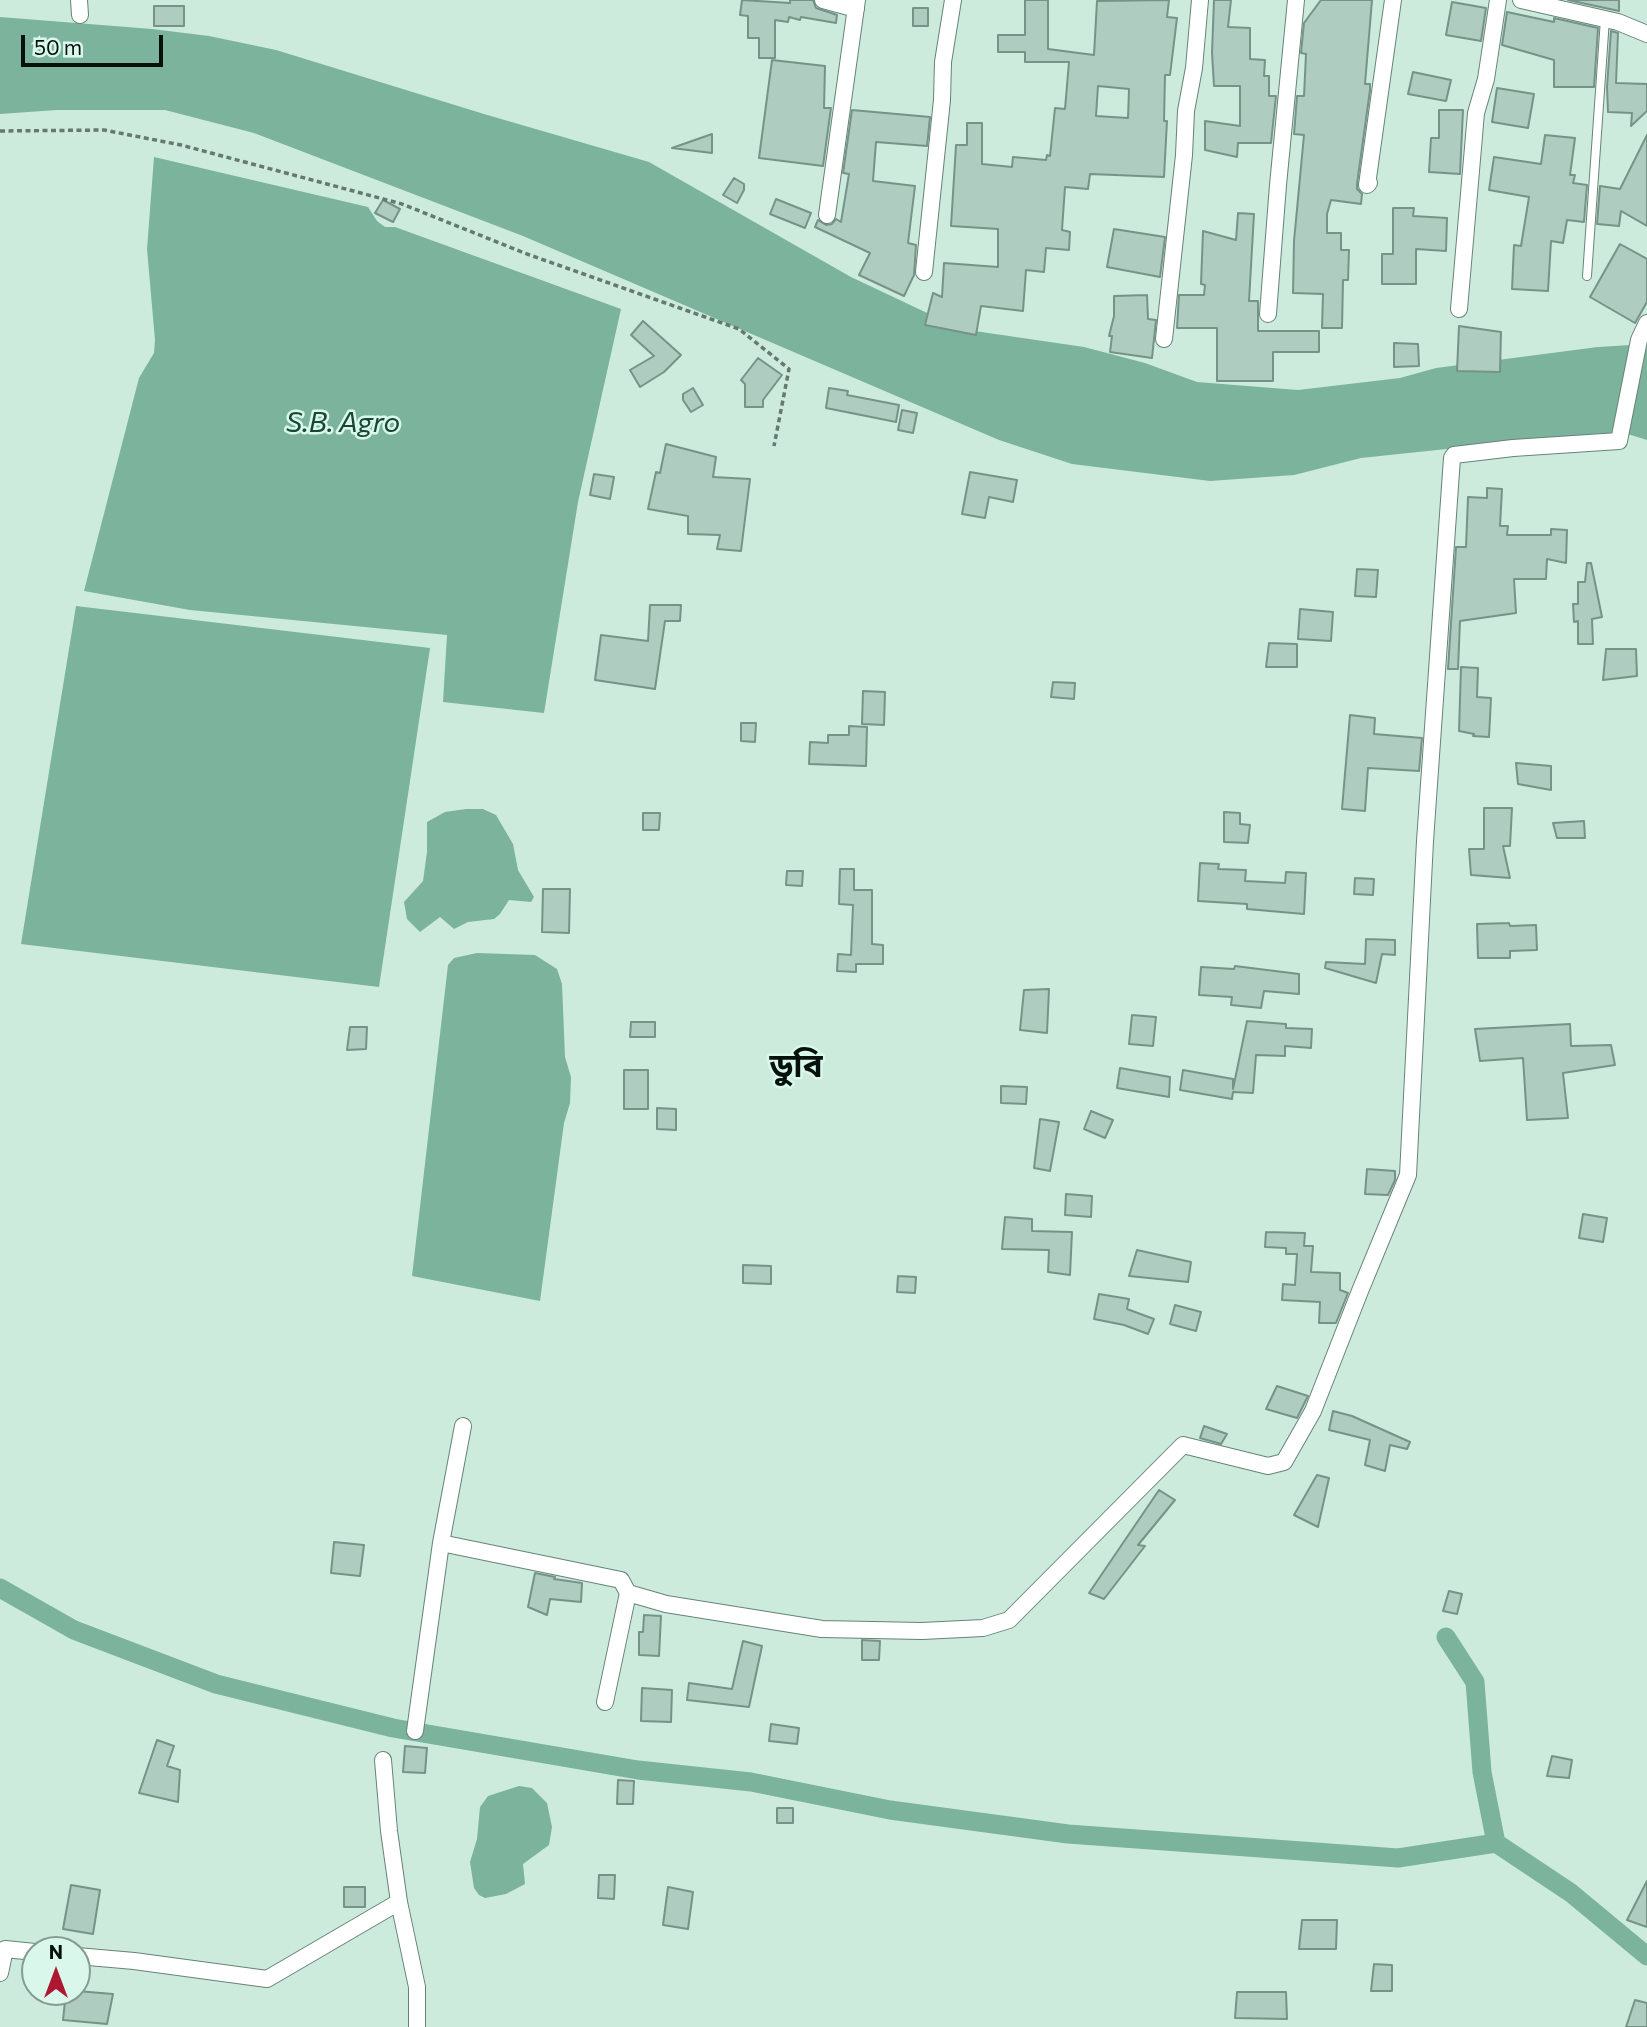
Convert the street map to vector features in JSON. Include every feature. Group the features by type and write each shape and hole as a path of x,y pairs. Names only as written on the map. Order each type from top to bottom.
{"street":[{"path":"823,0 857,4 827,215"},
{"path":"924,272 942,100 943,62 953,0"},
{"path":"1164,339 1184,155 1186,111 1194,68 1200,0"},
{"path":"1268,314 1296,0"},
{"path":"1369,183 1367,185 1393,0"},
{"path":"1459,309 1476,113 1486,79 1498,0"},
{"path":"1521,0 1605,19 1647,34"},
{"path":"628,1593 666,1604 822,1629 922,1631 983,1628 1009,1620 1183,1445 1268,1466 1284,1462 1313,1410 1408,1175 1425,841 1452,458 1454,455 1513,448 1619,441 1639,340 1647,323"},
{"path":"415,1731 441,1543 463,1426"},
{"path":"441,1543 621,1580 628,1593 605,1702"},
{"path":"383,1760 399,1902 417,1987 417,2027"},
{"path":"91,1957 267,1979 399,1902"},
{"path":"0,1973 5,1949 21,1951"}],"lane":[{"path":"1587,276 1605,19"}],"path":[{"path":"0,131 104,130 181,145 389,200 527,254 738,328 789,369 774,446"}],"water":[{"path":"0,17 152,29 209,36 276,50 649,162 851,277 961,329 1084,347 1145,363 1197,382 1298,390 1400,378 1436,368 1598,347 1647,344 1647,440 1609,433 1551,438 1361,458 1294,475 1210,481 1072,464 999,440 523,236 254,133 165,110 57,110 0,114"},
{"name":"S.B. Agro","path":"154,157 368,207 377,221 385,227 395,227 621,309 578,502 544,713 443,702 447,635 190,610 84,591 139,378 154,353 147,249"},
{"path":"76,606 430,648 379,987 21,944"},
{"path":"483,809 496,815 513,844 518,870 534,897 531,902 509,900 494,919 468,922 454,929 440,917 420,932 407,919 404,902 423,881 427,822 445,812"},
{"path":"477,953 535,955 557,969 562,984 565,1057 571,1077 570,1103 564,1123 540,1301 412,1276 448,965 454,958"},
{"path":"519,1786 532,1788 547,1803 552,1827 549,1845 523,1864 525,1884 506,1894 485,1898 474,1888 470,1862 477,1839 480,1807 488,1796"}],"building":[{"path":"742,0 790,3 790,0 813,0 816,8 837,15 836,23 801,17 800,20 789,17 788,22 775,20 775,58 759,58 759,38 748,38 748,16 740,15"},
{"path":"1025,0 1048,0 1048,49 1094,55 1097,1 1169,0 1167,17 1177,18 1170,75 1165,75 1164,121 1167,121 1164,177 1090,174 1088,189 1065,187 1062,230 1070,232 1069,250 1046,248 1044,272 1026,270 1023,311 981,306 976,335 925,325 933,293 942,297 944,263 998,267 998,229 951,226 956,145 967,145 967,123 982,123 982,164 1012,167 1013,157 1046,160 1047,155 1050,156 1055,108 1065,109 1069,62 1025,62 1025,52 998,52 998,35 1025,35","holes":["1098,86 1129,89 1128,118 1096,116"]},
{"path":"1214,0 1231,0 1228,27 1250,28 1250,59 1265,60 1264,76 1269,76 1269,96 1276,96 1271,143 1238,143 1237,157 1205,150 1205,121 1240,126 1240,86 1214,86"},
{"path":"1321,0 1372,0 1365,84 1370,84 1370,90 1357,184 1357,189 1362,194 1361,204 1331,200 1327,214 1327,233 1341,233 1341,250 1349,250 1348,280 1343,280 1342,328 1322,328 1323,294 1293,293 1294,241 1304,135 1294,134 1297,96 1304,96 1306,54 1301,53 1304,23"},
{"path":"1568,0 1619,0 1619,11"},
{"path":"1452,2 1486,8 1481,41 1446,35"},
{"path":"154,6 184,6 184,26 154,26"},
{"path":"913,8 928,8 928,26 913,26"},
{"path":"1507,12 1554,22 1554,18 1598,28 1594,87 1554,87 1554,60 1502,45"},
{"path":"1611,31 1618,33 1616,83 1647,84 1647,111 1631,126 1632,113 1608,112"},
{"path":"772,60 825,66 824,108 831,108 823,166 759,158"},
{"path":"1413,72 1451,80 1446,101 1408,94"},
{"path":"1497,88 1534,94 1528,128 1492,122"},
{"path":"852,110 930,117 927,146 876,142 873,181 915,186 908,243 916,245 914,275 904,296 859,275 870,253 815,227 818,220 826,225 832,224 836,219 841,222 849,174 843,173"},
{"path":"1439,110 1463,110 1460,174 1429,172 1431,138 1439,138"},
{"path":"712,134 712,153 672,148"},
{"path":"1545,135 1575,138 1570,175 1575,175 1573,183 1587,185 1584,222 1567,220 1563,243 1551,241 1548,291 1512,289 1514,245 1521,246 1529,197 1489,190 1494,157 1541,164"},
{"path":"1647,135 1647,226 1621,211 1619,226 1597,224 1600,186 1620,189"},
{"path":"734,178 744,184 737,203 723,195"},
{"path":"776,199 811,213 805,228 770,214"},
{"path":"383,200 400,209 393,222 375,213"},
{"path":"1393,208 1414,208 1413,216 1447,218 1446,251 1416,249 1416,284 1382,284 1382,254 1393,254"},
{"path":"1238,213 1254,214 1249,301 1258,301 1258,331 1319,331 1319,352 1273,352 1273,381 1217,381 1217,328 1177,328 1179,295 1204,295 1205,285 1201,284 1203,231 1236,240"},
{"path":"1114,229 1165,237 1160,277 1107,267"},
{"path":"1620,244 1647,259 1647,302 1635,323 1590,297"},
{"path":"1147,295 1148,319 1156,320 1152,358 1110,352 1112,336 1109,336 1114,316 1114,296"},
{"path":"643,321 681,355 664,372 640,387 630,370 654,356 631,335"},
{"path":"1459,326 1501,332 1500,372 1457,371"},
{"path":"1394,343 1418,344 1419,366 1394,367"},
{"path":"758,358 782,375 763,400 763,407 745,407 745,384 741,380"},
{"path":"693,388 703,405 691,412 683,400 683,394"},
{"path":"829,388 848,391 847,395 899,405 896,422 826,408"},
{"path":"902,410 917,413 913,433 898,430"},
{"path":"666,444 716,457 713,477 750,479 741,551 717,549 720,535 688,534 688,516 648,509 656,472 660,473"},
{"path":"970,472 1017,480 1013,502 989,497 985,518 962,514"},
{"path":"594,474 614,477 610,499 590,495"},
{"path":"1487,488 1502,489 1500,526 1508,526 1507,535 1551,535 1551,529 1567,530 1566,563 1547,559 1546,579 1514,579 1516,613 1460,621 1458,669 1448,669 1456,547 1466,547 1468,497 1487,498"},
{"path":"1587,563 1591,563 1602,617 1592,619 1593,644 1578,644 1578,621 1574,622 1573,604 1578,604 1578,582 1585,582"},
{"path":"1357,569 1378,570 1376,597 1355,596"},
{"path":"650,605 681,605 680,621 665,621 655,689 595,680 601,635 648,641"},
{"path":"1300,609 1333,612 1331,641 1298,639"},
{"path":"1269,643 1297,644 1297,667 1266,667"},
{"path":"1606,649 1636,649 1637,676 1603,680"},
{"path":"1461,667 1478,668 1477,697 1491,698 1489,737 1473,736 1474,734 1459,731"},
{"path":"1053,682 1075,683 1074,699 1051,697"},
{"path":"863,691 885,692 884,725 862,724"},
{"path":"1350,715 1375,718 1374,734 1422,738 1419,771 1368,768 1365,811 1342,809"},
{"path":"741,723 756,723 755,742 741,741"},
{"path":"849,726 867,727 866,766 809,764 810,742 828,743 828,735 849,735"},
{"path":"1516,763 1551,766 1551,790 1518,784"},
{"path":"1484,808 1512,808 1510,846 1503,846 1510,878 1471,875 1469,849 1484,849"},
{"path":"1224,812 1240,813 1240,824 1250,825 1248,843 1224,842"},
{"path":"643,813 660,813 659,830 643,830"},
{"path":"1584,821 1585,838 1557,838 1553,823"},
{"path":"1200,863 1219,864 1218,869 1246,870 1245,881 1285,883 1286,872 1306,873 1304,914 1247,909 1247,904 1198,901"},
{"path":"840,869 854,869 854,890 872,890 872,944 883,945 883,964 856,964 856,972 837,971 838,954 851,955 853,905 839,904"},
{"path":"787,871 803,871 802,886 786,885"},
{"path":"1355,878 1374,879 1373,895 1354,894"},
{"path":"543,889 570,889 569,933 542,932"},
{"path":"1509,923 1510,926 1536,925 1537,950 1510,951 1510,958 1478,958 1477,924"},
{"path":"1366,939 1395,940 1395,955 1382,954 1376,983 1325,968 1326,962 1365,964"},
{"path":"1235,966 1299,974 1299,994 1264,991 1261,1008 1231,1005 1232,997 1199,995 1201,967 1234,969"},
{"path":"1049,989 1047,1033 1020,1030 1024,990"},
{"path":"1132,1015 1156,1017 1153,1046 1129,1044"},
{"path":"1247,1021 1286,1024 1286,1028 1312,1029 1311,1048 1285,1046 1285,1056 1256,1055 1253,1093 1233,1092 1232,1099 1180,1090 1183,1070 1233,1079 1233,1089"},
{"path":"631,1022 655,1022 655,1037 630,1037"},
{"path":"1570,1024 1571,1046 1611,1045 1615,1065 1563,1073 1568,1118 1527,1120 1523,1058 1480,1061 1475,1029"},
{"path":"350,1027 367,1027 366,1049 347,1050"},
{"path":"1120,1068 1170,1077 1169,1097 1117,1088"},
{"path":"624,1070 648,1070 648,1109 624,1109"},
{"path":"1001,1086 1027,1087 1026,1104 1001,1103"},
{"path":"657,1108 676,1109 676,1130 657,1129"},
{"path":"1091,1111 1113,1120 1105,1138 1084,1129"},
{"path":"1040,1119 1059,1122 1050,1171 1034,1168"},
{"path":"1367,1169 1395,1171 1395,1180 1388,1195 1365,1194"},
{"path":"1066,1194 1092,1196 1091,1217 1065,1215"},
{"path":"1583,1214 1607,1218 1603,1242 1579,1238"},
{"path":"1005,1217 1032,1219 1032,1231 1072,1232 1070,1275 1048,1272 1049,1250 1002,1249"},
{"path":"1266,1232 1305,1233 1304,1246 1313,1246 1311,1272 1340,1273 1340,1290 1348,1293 1336,1323 1319,1323 1320,1302 1282,1300 1283,1284 1295,1285 1297,1254 1286,1254 1286,1248 1265,1247"},
{"path":"1137,1250 1191,1262 1188,1282 1129,1276"},
{"path":"743,1265 771,1266 771,1284 743,1283"},
{"path":"898,1276 916,1277 915,1293 897,1292"},
{"path":"1099,1294 1129,1299 1127,1309 1154,1319 1148,1334 1124,1325 1094,1319"},
{"path":"1175,1305 1201,1312 1196,1331 1170,1324"},
{"path":"1277,1386 1308,1396 1297,1418 1266,1409"},
{"path":"1333,1411 1352,1416 1410,1442 1407,1449 1390,1445 1385,1471 1365,1465 1370,1440 1329,1430"},
{"path":"1204,1426 1227,1434 1221,1444 1200,1438"},
{"path":"1317,1475 1329,1478 1318,1527 1294,1515"},
{"path":"1159,1490 1175,1500 1138,1545 1145,1546 1104,1599 1089,1593"},
{"path":"334,1542 364,1545 360,1576 331,1573"},
{"path":"535,1573 582,1583 581,1602 550,1599 547,1615 528,1607"},
{"path":"1449,1591 1462,1594 1457,1614 1443,1611"},
{"path":"644,1615 661,1616 659,1656 639,1655 639,1632 643,1632"},
{"path":"862,1640 880,1641 879,1660 862,1660"},
{"path":"743,1641 762,1646 749,1707 687,1700 689,1683 732,1689"},
{"path":"642,1688 672,1690 671,1722 641,1721"},
{"path":"771,1724 799,1728 797,1744 769,1741"},
{"path":"157,1740 174,1746 167,1766 180,1770 178,1802 139,1793"},
{"path":"405,1746 427,1748 425,1773 403,1772"},
{"path":"1552,1756 1572,1760 1569,1778 1547,1776"},
{"path":"618,1780 634,1781 633,1804 617,1804"},
{"path":"777,1808 793,1808 793,1823 777,1823"},
{"path":"599,1875 615,1875 614,1899 598,1898"},
{"path":"1647,1881 1647,1927 1627,1920"},
{"path":"71,1885 100,1890 93,1934 63,1929"},
{"path":"344,1887 365,1887 365,1907 344,1907"},
{"path":"668,1887 693,1892 688,1929 663,1925"},
{"path":"1302,1920 1337,1920 1336,1949 1299,1949"},
{"path":"1374,1964 1392,1965 1392,1991 1371,1991"},
{"path":"91,1992 113,1994 107,2024 63,2020 64,2006 91,2006"},
{"path":"1237,1992 1286,1992 1287,2019 1235,2018"},
{"path":"1635,2000 1647,2003 1647,2027 1626,2027"}],"waterway":[{"path":"0,1588 74,1630 216,1684 393,1728 638,1770 751,1782 890,1810 1068,1834 1398,1858 1496,1843 1571,1893 1647,1956"},
{"path":"1446,1637 1475,1682 1482,1772 1496,1843"}],"district":[{"name":"ডুবি","path":"796,1066"}]}
